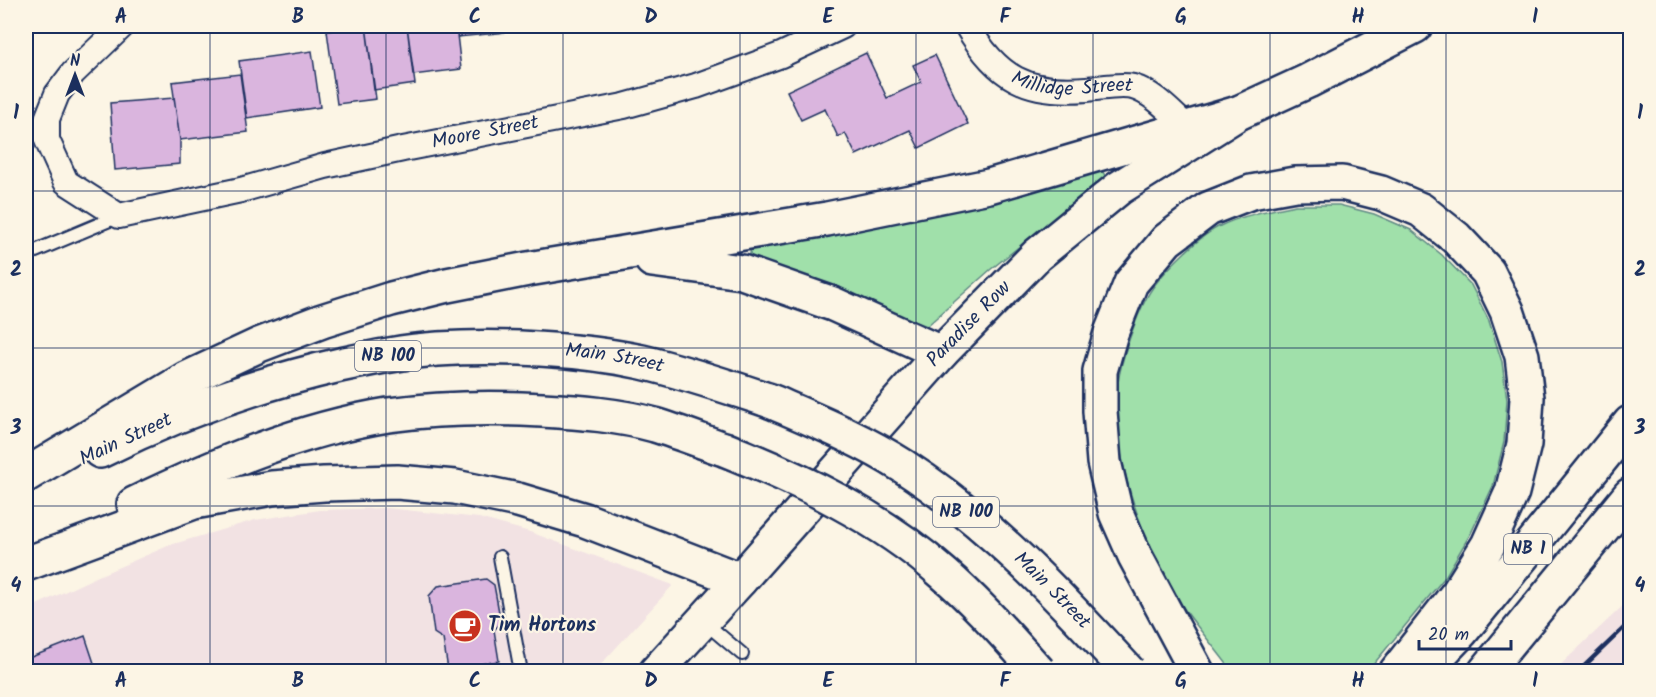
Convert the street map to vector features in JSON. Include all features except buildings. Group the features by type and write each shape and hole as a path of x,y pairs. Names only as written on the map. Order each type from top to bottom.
{"main road":[{"path":"26,475 186,379 259,345 322,321 391,299 447,285 827,219 989,186 1238,113 1308,81 1415,26"},
{"name":"Paradise Row","path":"656,672 941,353 1037,255 1119,188 1238,113"},
{"path":"1197,672 1134,556 1116,513 1104,462 1100,411 1100,372 1111,333 1131,283 1167,240 1208,208 1251,192 1295,184 1342,183 1381,193 1421,210 1456,238 1488,272 1511,322 1522,356 1527,398 1524,444 1512,492 1488,545 1458,593 1396,672"},
{"path":"611,256 742,272 833,304 941,353"},
{"name":"Main Street","path":"26,488 108,447 184,414 246,391 373,358 437,349 508,348 571,352 640,362 704,378 768,400 846,435 903,466 1002,542 1044,581 1129,672"},
{"path":"26,561 196,474 323,430 387,416 453,408 560,410 654,425 772,468 851,508 903,541 942,571 977,603 1040,672"},
{"name":"NB 1","path":"1423,672 1461,632 1630,423"},
{"path":"26,561 194,502 272,488 397,482 455,487 518,500 585,520 740,579"},
{"name":"NB 1","path":"1486,670 1630,495"},
{"path":"1486,670 1630,531"}],"street":[{"path":"119,216 66,182 47,140 47,119 57,94 74,73 122,26"},
{"name":"Moore Street","path":"119,216 241,190 325,166 403,149 624,106 696,86 743,69 781,55 843,26"},
{"name":"Millidge Street","path":"967,26 995,65 1012,77 1038,88 1067,91 1131,87 1149,94 1188,128"}],"lane":[{"path":"26,255 119,216"},
{"path":"500,557 521,672"},
{"path":"702,621 742,654"}],"shaded area":[{"path":"387,508 479,518 530,532 673,585 595,671 26,672 26,610 96,577 170,545 255,520 320,510"},
{"path":"1630,599 1630,660 1619,671 1554,671"}],"green space":[{"path":"1101,169 1106,177 990,270 927,326 749,262 751,246"},
{"path":"1296,205 1339,205 1374,214 1411,230 1442,255 1471,285 1489,321 1502,362 1507,400 1504,442 1493,486 1471,533 1445,577 1368,671 1232,671 1185,610 1161,569 1136,510 1121,454 1117,410 1118,383 1134,327 1152,288 1189,248 1209,232 1246,216"}],"railway":[{"path":"1578,672 1630,622"}],"place":[{"name":"Tim Hortons","path":"465,626"}]}
